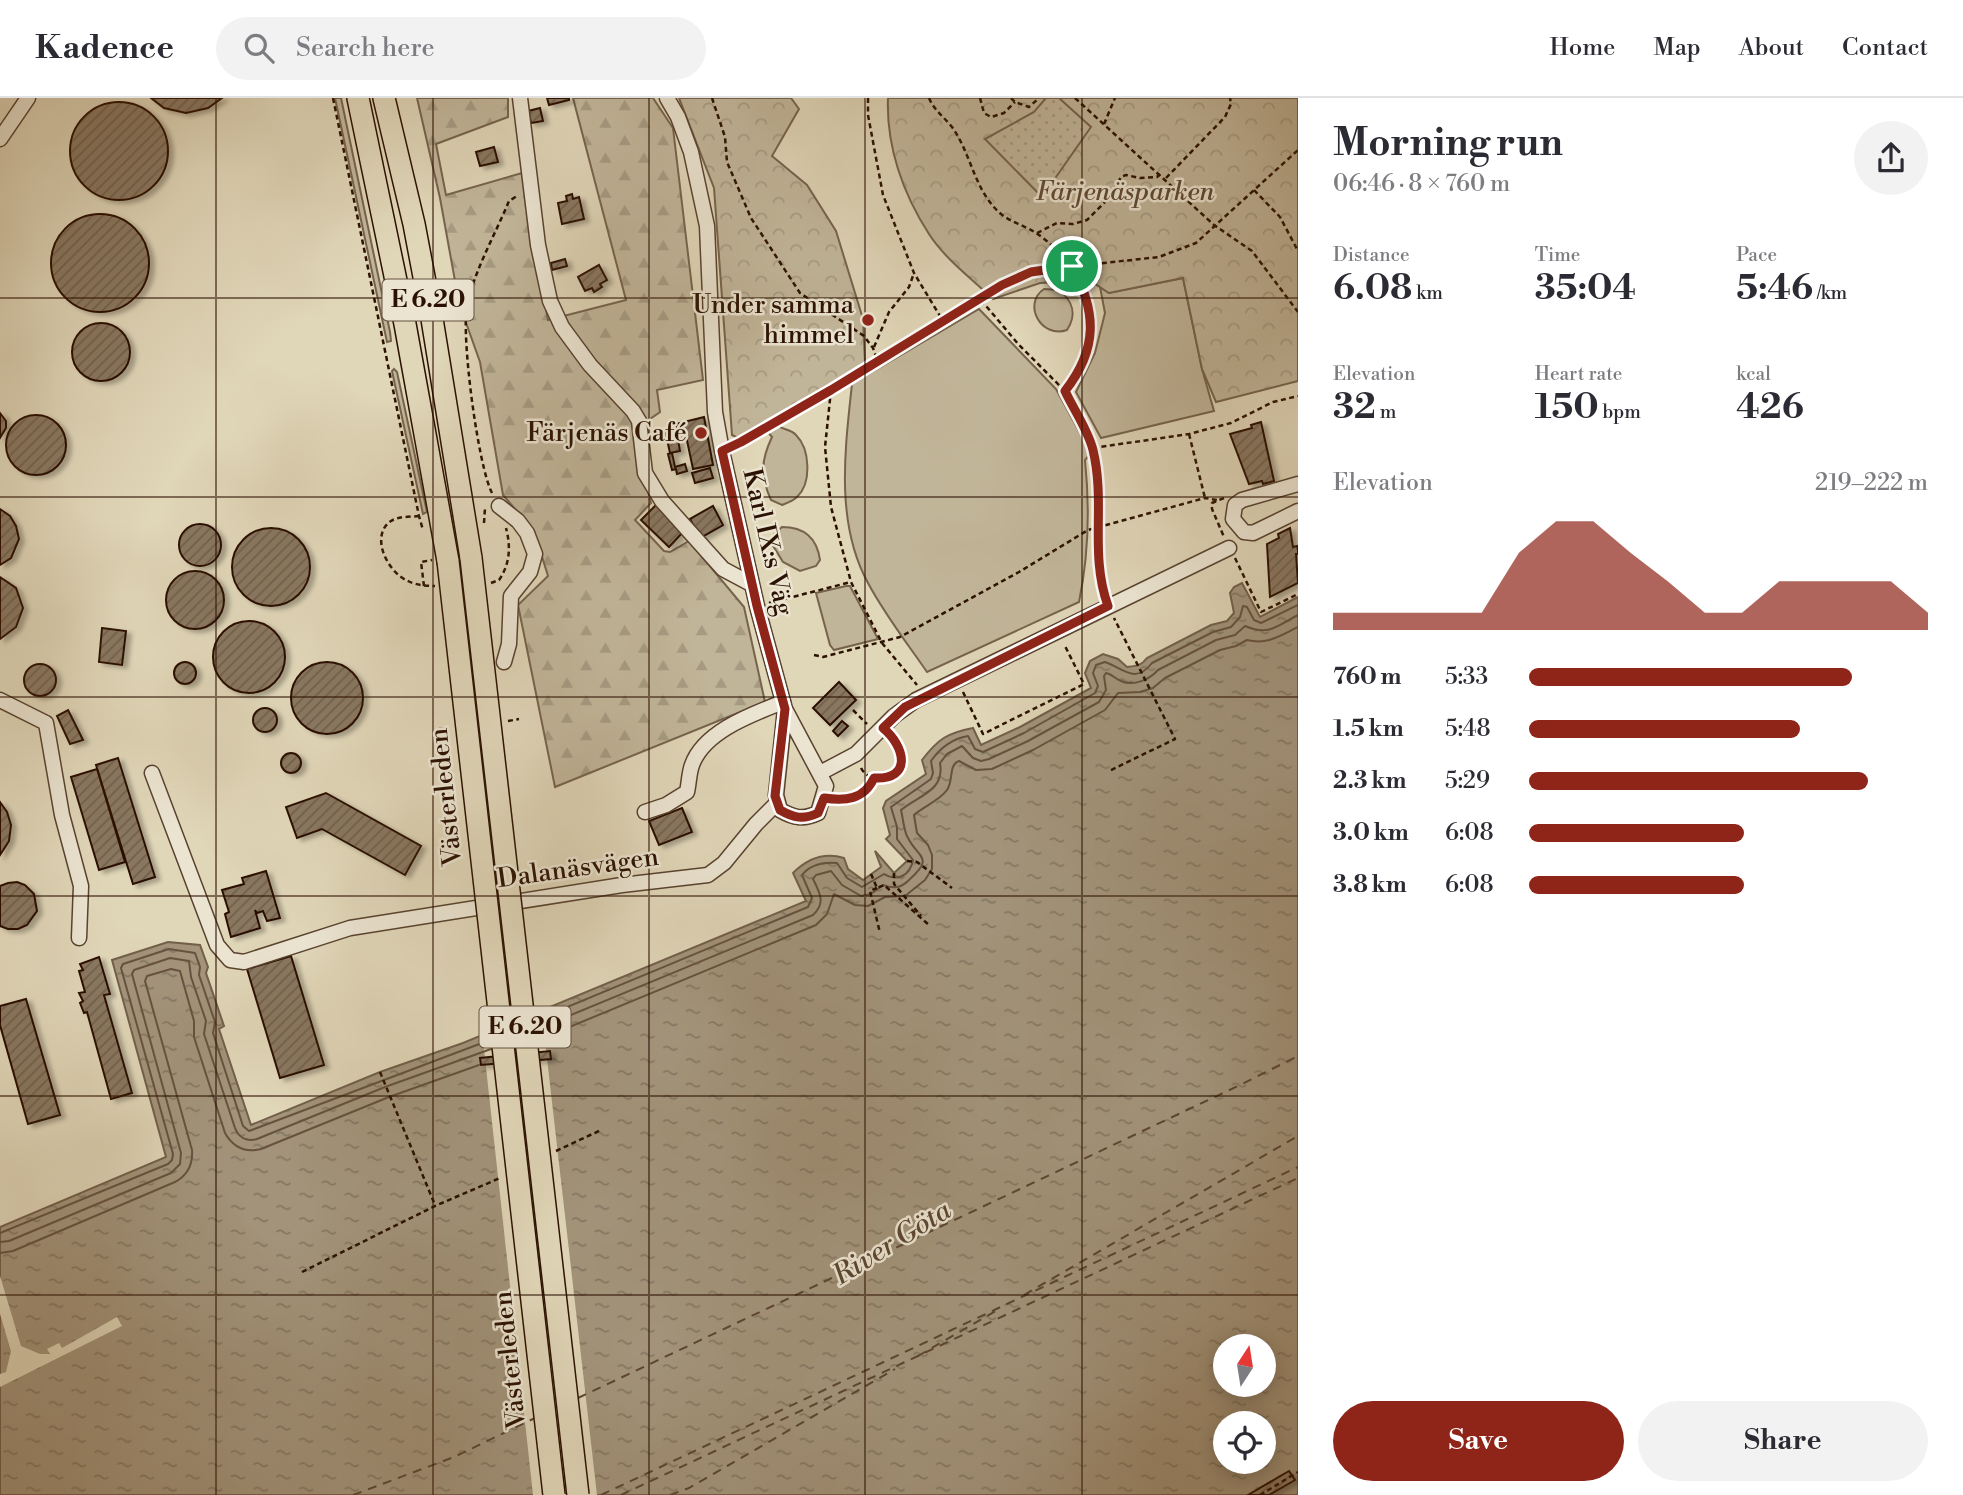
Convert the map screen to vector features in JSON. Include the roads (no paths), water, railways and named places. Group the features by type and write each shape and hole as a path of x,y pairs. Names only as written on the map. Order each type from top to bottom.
{"highway":[{"name":"Västerleden","path":"358,98 405,324 440,560 554,1495"},
{"name":"Västerleden","path":"384,98 414,224 432,319 471,558 578,1495"}],"street":[{"path":"0,139 27,98"},
{"path":"520,98 529,189 550,301 562,327 590,365 639,421 645,473 662,501 723,569 751,584"},
{"name":"Karl IX:s Väg","path":"667,98 678,117 691,152 707,226 715,412 751,584 784,706 826,786 818,813 806,819 792,817 780,810 775,796 784,706"},
{"path":"1298,484 1242,500 1235,505 1233,519 1244,532 1253,533 1298,511"},
{"path":"492,504 518,522 527,533 535,554 530,572 511,596 510,634 504,662"},
{"path":"820,773 856,754 905,707 926,695 1229,548"},
{"path":"0,699 46,723 62,815 81,886 79,938"},
{"path":"645,812 666,806 687,792 693,762 713,737 745,717 784,706"},
{"name":"Dalanäsvägen","path":"152,773 217,946 230,960 244,962 350,928 622,885 708,875 724,863 777,803"}],"water":[{"name":"River Göta","path":"1242,583 1260,617 1298,597 1298,1495 0,1495 0,1227 166,1157 112,960 168,942 200,945 208,967 206,973 224,1026 219,1029 251,1125 380,1072 463,1043 806,901 793,873 816,858 844,858 848,869 863,880 881,867 875,851 894,873 907,861 886,839 890,835 883,808 886,801 926,774 922,760 938,742 956,732 973,728 981,745 1020,727 1091,688 1085,673 1090,661 1103,654 1118,659 1127,667 1136,666 1211,625 1227,621 1234,613 1230,593"}],"place":[{"name":"Under samma himmel","path":"868,320"},
{"name":"Färjenäs Café","path":"701,433"}],"park label":[{"name":"Färjenäsparken","path":"1125,192"}]}
